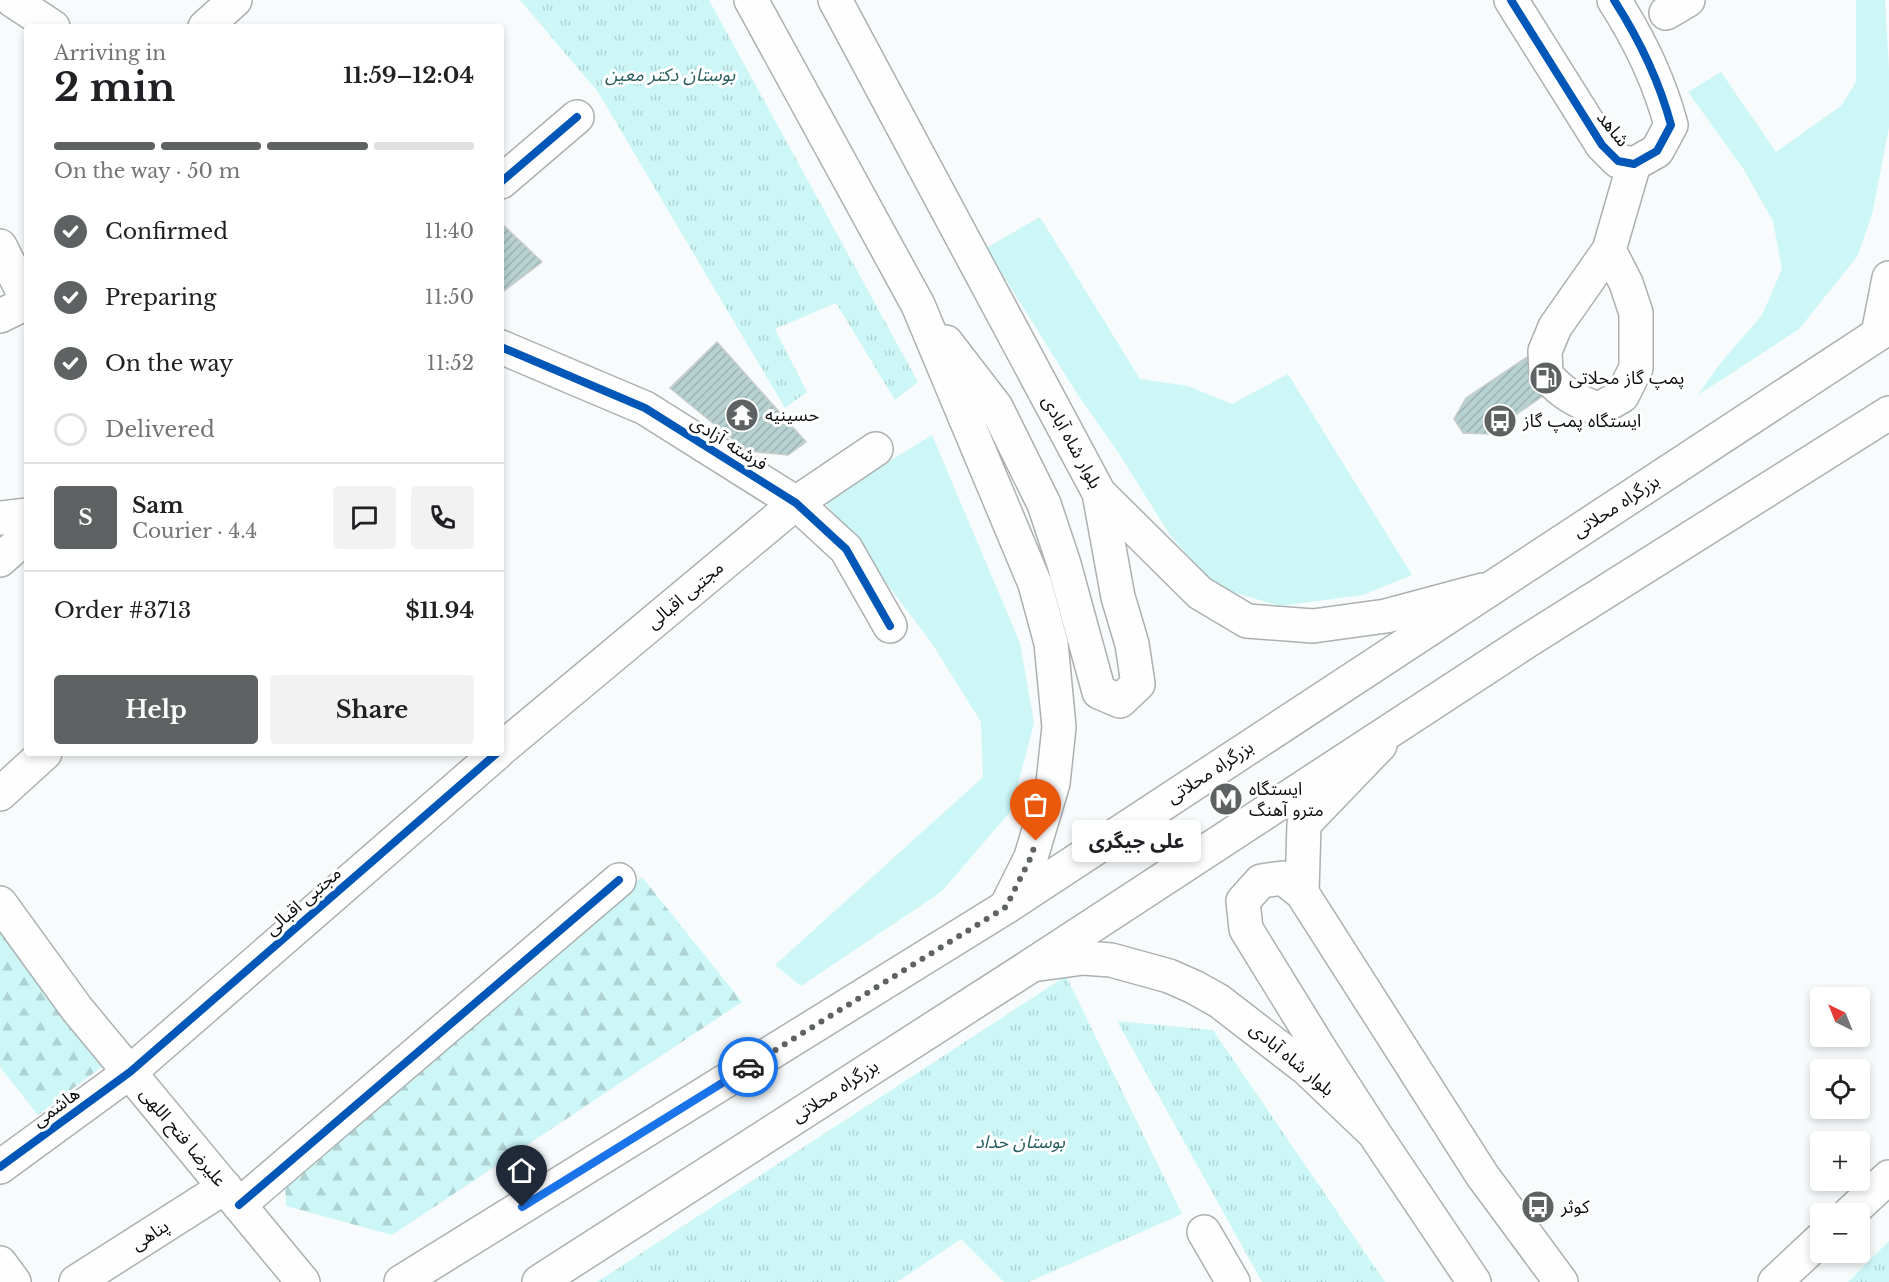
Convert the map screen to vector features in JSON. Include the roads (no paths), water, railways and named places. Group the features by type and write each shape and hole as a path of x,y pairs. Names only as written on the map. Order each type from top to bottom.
{"main road":[{"path":"12,0 48,24"},
{"path":"208,24 235,0"},
{"path":"751,0 918,305 1035,584 1051,643 1059,728 1053,783 1031,857 1006,907"},
{"name":"بلوار شاه آبادی","path":"835,0 1099,493 1200,594 1247,621 1313,626 1386,616 1491,588"},
{"name":"شاهد","path":"1511,0 1602,146 1618,161 1634,164 1657,151 1671,125 1663,94 1635,33 1614,0"},
{"path":"504,179 577,117"},
{"path":"1609,250 1634,164"},
{"path":"0,246 24,296"},
{"path":"1883,330 1889,278"},
{"path":"0,316 24,304"},
{"path":"918,305 996,407 1044,504 1064,564 1099,692 1120,701 1138,684 1132,644 1118,597 1099,493"},
{"name":"بزرگراه محلاتی","path":"401,1282 1006,907 1883,330"},
{"name":"فرشته آزادی","path":"504,347 645,408 796,502 846,549 891,626"},
{"name":"بزرگراه محلاتی","path":"539,1282 1032,965 1534,637 1889,413"},
{"name":"مجتبی اقبالی","path":"504,747 796,502 876,449"},
{"path":"0,518 24,515"},
{"path":"0,560 24,540"},
{"path":"1302,893 1304,824 1401,723"},
{"path":"0,794 42,756"},
{"name":"مجتبی اقبالی","path":"130,1072 494,756"},
{"path":"1374,1133 1246,928 1243,901 1261,881 1283,878 1302,893 1482,1175 1561,1282"},
{"name":"پناهی","path":"76,1282 232,1196 619,880"},
{"name":"علیرضا فتح‌ اللهی","path":"0,903 77,1009 303,1282"},
{"name":"بلوار شاه آبادی","path":"1032,965 1083,958 1111,960 1169,976 1194,987 1241,1017 1307,1069 1374,1133 1474,1282"},
{"name":"هاشمی","path":"0,1167 130,1072"},
{"path":"1861,1203 1889,1177"},
{"path":"1204,1232 1233,1282"},
{"path":"1775,1282 1810,1249"},
{"path":"0,1263 14,1282"}],"place":[{"name":"پمپ گاز محلاتی","path":"1546,378"},
{"name":"حسینیه","path":"742,415"},
{"name":"ایستگاه پمپ گاز","path":"1500,421"},
{"name":"ایستگاه مترو آهنگ","path":"1226,799"},
{"name":"علی جیگری","path":"1036,841"},
{"name":"کوثر","path":"1538,1207"}],"park label":[{"name":"بوستان دکتر معین","path":"670,75"},
{"name":"بوستان حداد","path":"1020,1142"}]}
